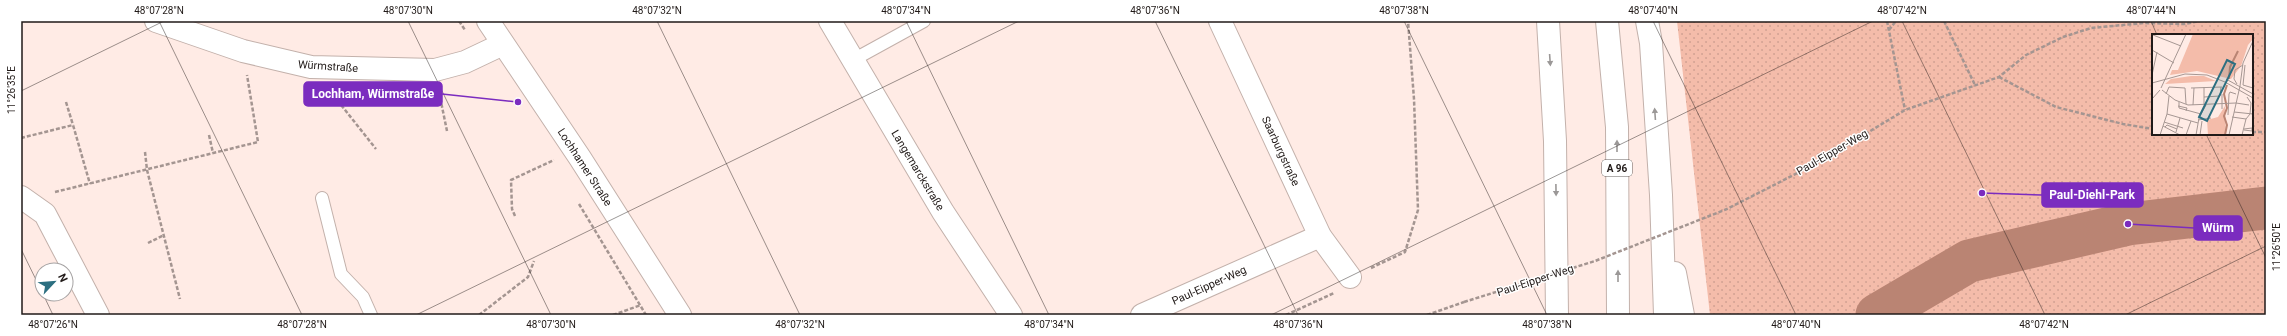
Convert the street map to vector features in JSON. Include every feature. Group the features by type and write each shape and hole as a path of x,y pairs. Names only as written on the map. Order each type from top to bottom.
{"main road":[{"name":"Würmstraße","path":"156,21 243,51 311,68 435,70 465,62 503,44"},
{"name":"Lochhamer Straße","path":"488,21 575,151 680,315"},
{"name":"Langemarckstraße","path":"830,21 943,212 1011,315"},
{"name":"Saarburgstraße","path":"1220,21 1320,236 1350,277"},
{"path":"1548,21 1555,141 1556,309"},
{"name":"A 96","path":"1607,21 1617,127 1618,315"},
{"path":"1647,21 1651,50 1661,195 1666,315"},
{"path":"1661,195 1683,315"},
{"path":"24,198 45,214 98,315"},
{"name":"Paul-Eipper-Weg","path":"1142,315 1320,236"}],"lane":[{"path":"853,60 924,21"},
{"path":"322,198 341,274 363,297 371,315"}],"path":[{"path":"1286,315 1332,294 1350,277 1405,252 1418,210 1414,100 1408,21"},
{"path":"1887,21 1905,110"},
{"path":"1889,31 1896,21"},
{"path":"1944,21 1975,85"},
{"name":"Paul-Eipper-Weg","path":"1426,315 1595,261 1719,212 1819,162 1905,110 1999,77 2026,55 2063,37 2091,28 2144,23 2184,24 2200,21"},
{"path":"24,198 90,184 258,142 243,51"},
{"path":"311,68 376,149"},
{"path":"435,70 447,131"},
{"path":"1999,77 2056,107 2123,124 2152,129"},
{"path":"66,102 90,184"},
{"path":"21,138 73,125"},
{"path":"2253,132 2266,132"},
{"path":"208,135 213,153"},
{"path":"516,216 512,209 511,180 575,151"},
{"path":"145,152 147,170 180,299"},
{"path":"148,243 164,235"},
{"path":"479,315 485,313 528,277 534,261"},
{"path":"613,315 668,296"}],"shaded area":[{"path":"1677,21 2266,21 2266,315 1710,315"}],"waterway":[{"path":"1877,315 1969,261 2128,224 2266,208"}],"place":[{"name":"Lochham, Würmstraße","path":"518,102"},
{"name":"Paul-Diehl-Park","path":"1982,193"},
{"name":"Würm","path":"2128,224"}]}
